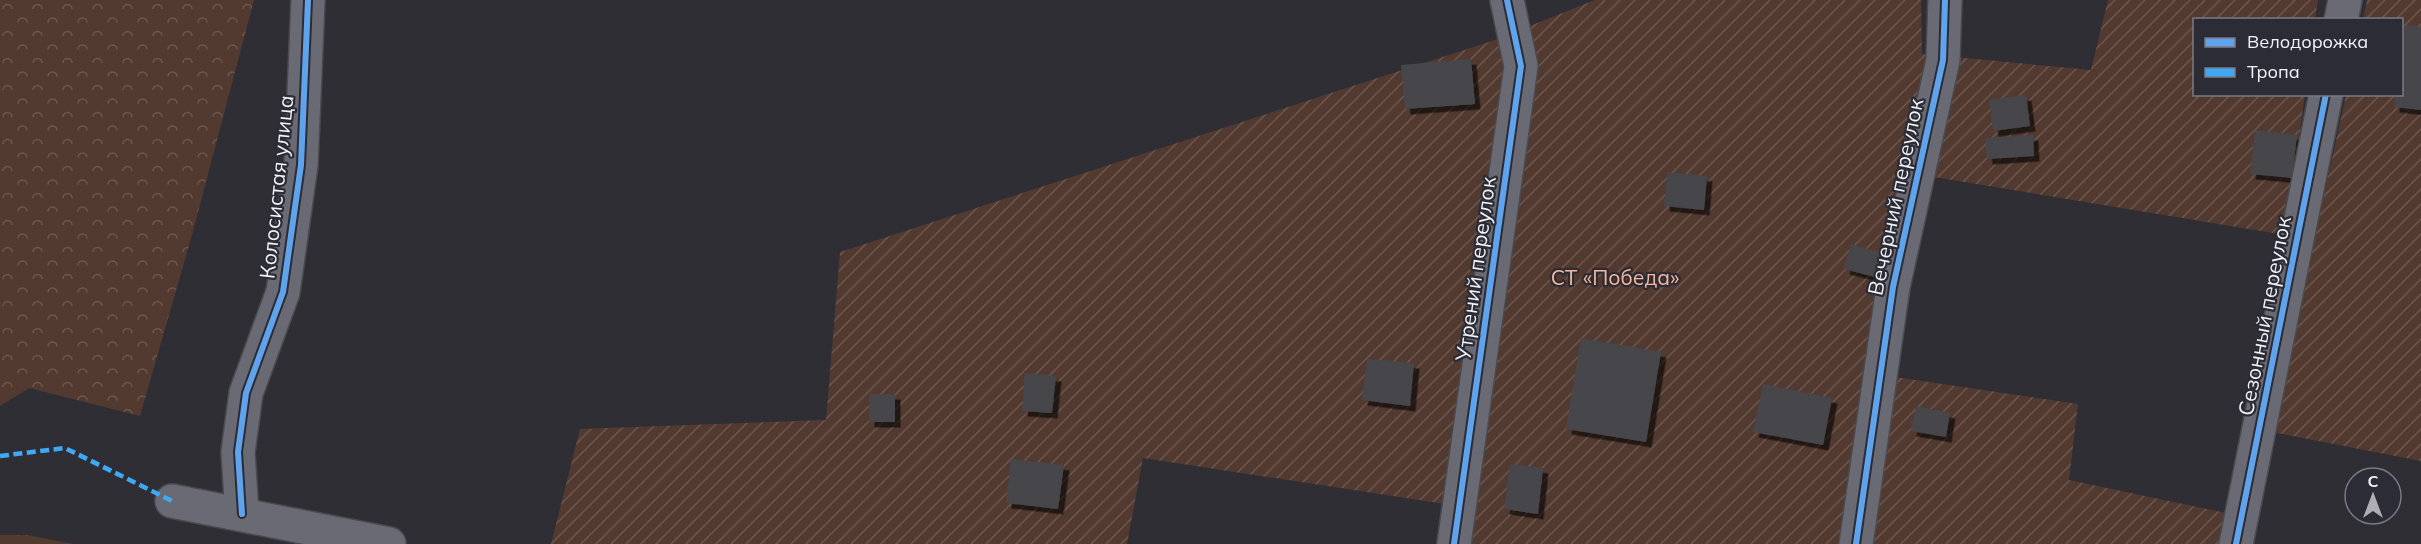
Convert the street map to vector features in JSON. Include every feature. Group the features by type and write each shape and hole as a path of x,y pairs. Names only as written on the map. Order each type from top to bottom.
{"street":[{"name":"Колосистая улица","path":"242,514 238,452 246,393 283,292 301,165 308,0"},
{"name":"Утрений переулок","path":"1454,544 1521,66 1507,0"},
{"name":"Вечерний переулок","path":"1856,544 1893,287 1943,60 1945,0"},
{"path":"2342,18 2345,0"},
{"name":"Сезонный переулок","path":"2236,544 2326,96"},
{"path":"172,501 389,544"}],"green space":[{"path":"0,0 254,0 192,235 140,416 29,388 0,406"},
{"name":"СТ «Победа»","path":"1595,0 1921,0 1922,54 2091,70 2108,0 2318,0 2315,18 2193,18 2193,96 2305,96 2285,235 1904,172 1868,373 2078,404 2069,480 2226,513 2220,544 1466,544 1471,508 1143,458 1127,544 551,544 580,429 826,420 840,252 1492,41"},
{"path":"2367,0 2421,0 2421,461 2272,432 2346,96 2403,96 2403,18 2363,18"},
{"path":"0,535 27,535 74,544 0,544"}],"building":[{"path":"2405,25 2421,27 2421,110 2394,107 2395,96 2403,96"},
{"path":"1471,59 1475,104 1405,109 1401,65"},
{"path":"2026,95 2030,126 1993,131 1989,100"},
{"path":"2255,130 2297,135 2292,178 2250,174"},
{"path":"2033,135 2034,156 1987,159 1985,138"},
{"path":"1667,172 1707,176 1704,210 1664,206"},
{"path":"1851,244 1882,253 1875,277 1844,269"},
{"path":"1581,338 1661,352 1646,442 1566,429"},
{"path":"1367,359 1414,363 1410,406 1362,400"},
{"path":"1025,373 1056,376 1052,413 1022,411"},
{"path":"1763,384 1832,398 1823,445 1753,432"},
{"path":"869,394 895,394 895,422 869,422"},
{"path":"1916,406 1950,413 1946,437 1911,431"},
{"path":"1011,459 1064,465 1058,509 1006,503"},
{"path":"1510,464 1543,468 1538,514 1504,509"}],"marked path":[{"path":"0,456 65,448 172,501"}],"cycle path":[{"path":"242,514 238,452 246,393 283,292 301,165 308,0"},
{"path":"1454,544 1521,66 1507,0"},
{"path":"1856,544 1893,287 1943,60 1945,0"},
{"path":"2236,544 2326,96"}]}
